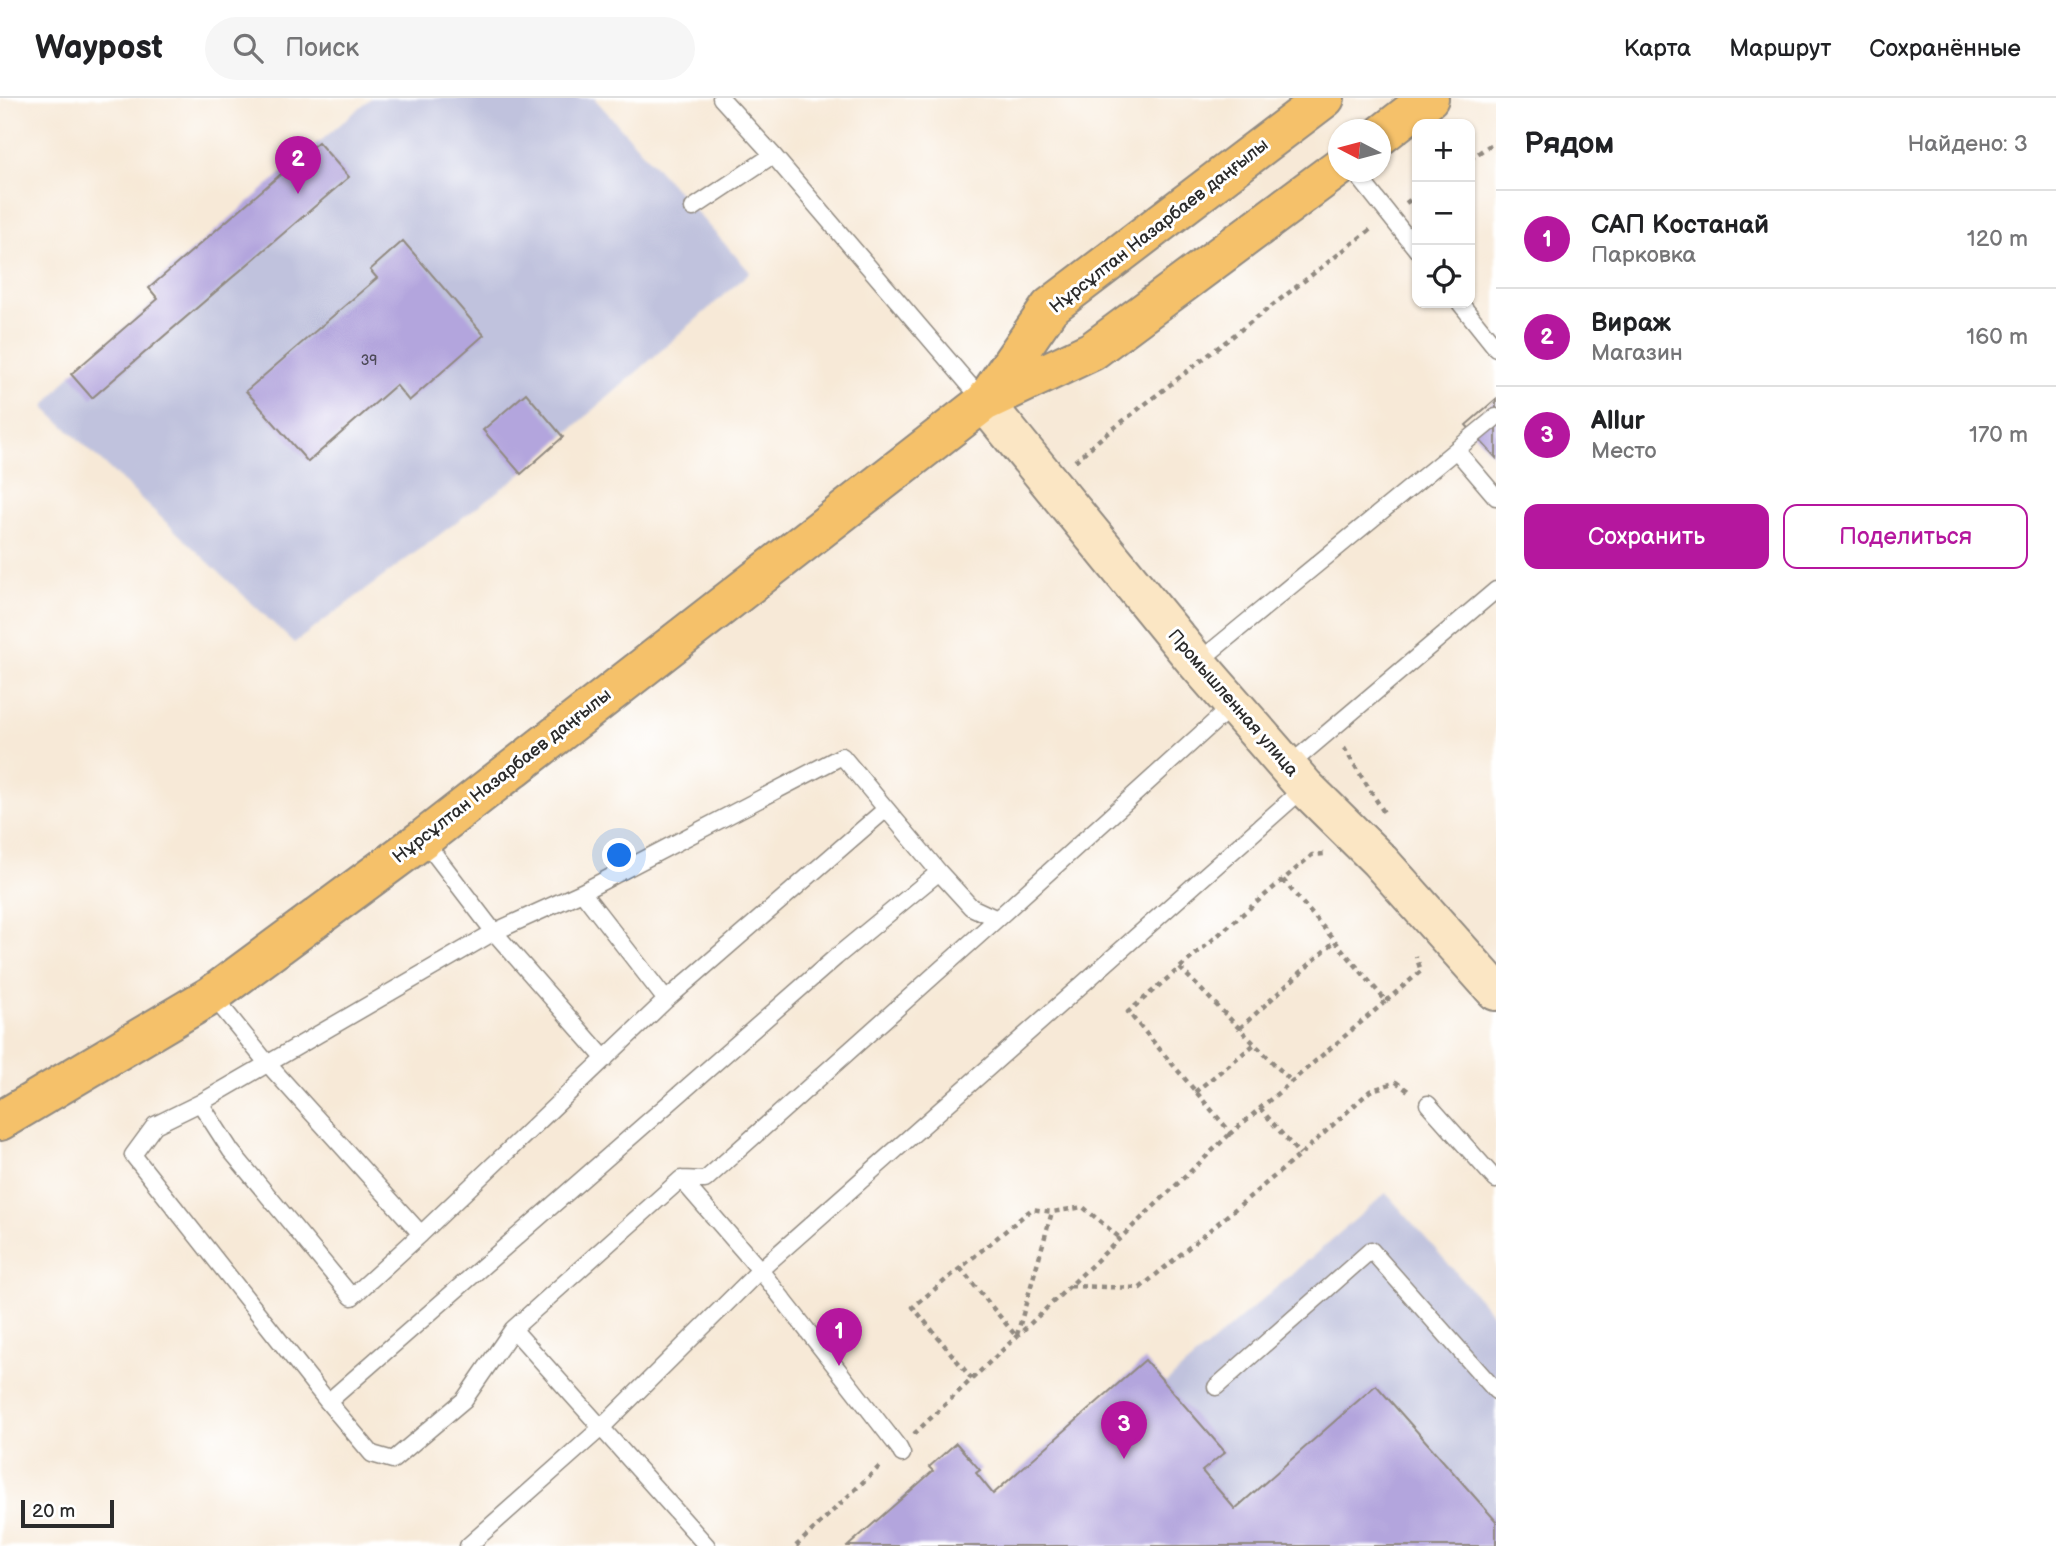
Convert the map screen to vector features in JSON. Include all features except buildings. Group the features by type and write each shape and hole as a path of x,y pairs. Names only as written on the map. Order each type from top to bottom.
{"main road":[{"name":"Нұрсұлтан Назарбаев даңғылы","path":"984,402 1050,307 1325,98"},
{"path":"1391,128 1429,98"},
{"name":"Нұрсұлтан Назарбаев даңғылы","path":"0,1121 212,995 423,839 984,402 1092,351 1328,176"}],"street":[{"name":"Промышленная улица","path":"984,402 1196,663 1296,777 1379,860 1496,990"}],"lane":[{"path":"721,98 984,402"},
{"path":"693,208 773,155"},
{"path":"1363,182 1413,245"},
{"path":"1464,308 1496,348"},
{"path":"1196,663 1496,417"},
{"path":"1456,450 1496,497"},
{"path":"468,1546 601,1428 760,1270 1496,590"},
{"path":"997,919 971,907 842,756 582,892 494,932 200,1102 155,1125 133,1155 372,1454 393,1461 464,1400 513,1329 681,1179 705,1180 997,919 1233,705"},
{"path":"200,1102 231,1151 352,1297 666,1000 886,808"},
{"path":"423,839 494,932 605,1059"},
{"path":"328,1402 836,957 939,872"},
{"path":"582,892 666,1000"},
{"path":"212,995 268,1063 421,1234"},
{"path":"1428,1104 1496,1180"},
{"path":"681,1179 760,1270 901,1451"},
{"path":"1216,1387 1371,1250 1496,1391"},
{"path":"513,1329 707,1546"}],"path":[{"path":"1475,156 1496,141"},
{"path":"1050,483 1100,439 1412,199"},
{"path":"1231,1133 1128,1012 1283,880 1386,1001"},
{"path":"1240,1028 1335,941"},
{"path":"796,1546 901,1451 972,1379 1231,1133 1421,971 1413,947"},
{"path":"1180,968 1291,1081"},
{"path":"1195,1092 1256,1043"},
{"path":"1069,1286 1140,1288 1300,1155 1370,1091 1396,1082 1428,1104"},
{"path":"1259,1108 1300,1155"},
{"path":"972,1379 913,1307 1032,1209 1052,1212 1083,1207 1120,1238"},
{"path":"1016,1337 1052,1212"},
{"path":"960,1268 1016,1337"}],"shaded area":[{"path":"371,98 594,98 750,272 521,474 294,643 44,407 71,374 158,299 149,288"},
{"path":"1386,1193 1496,1318 1496,1546 1235,1509 1202,1471 1225,1451 1162,1386"}],"place":[{"name":"Вираж","path":"298,194"},
{"name":"САП Костанай","path":"839,1366"},
{"name":"Allur","path":"1124,1459"}]}
